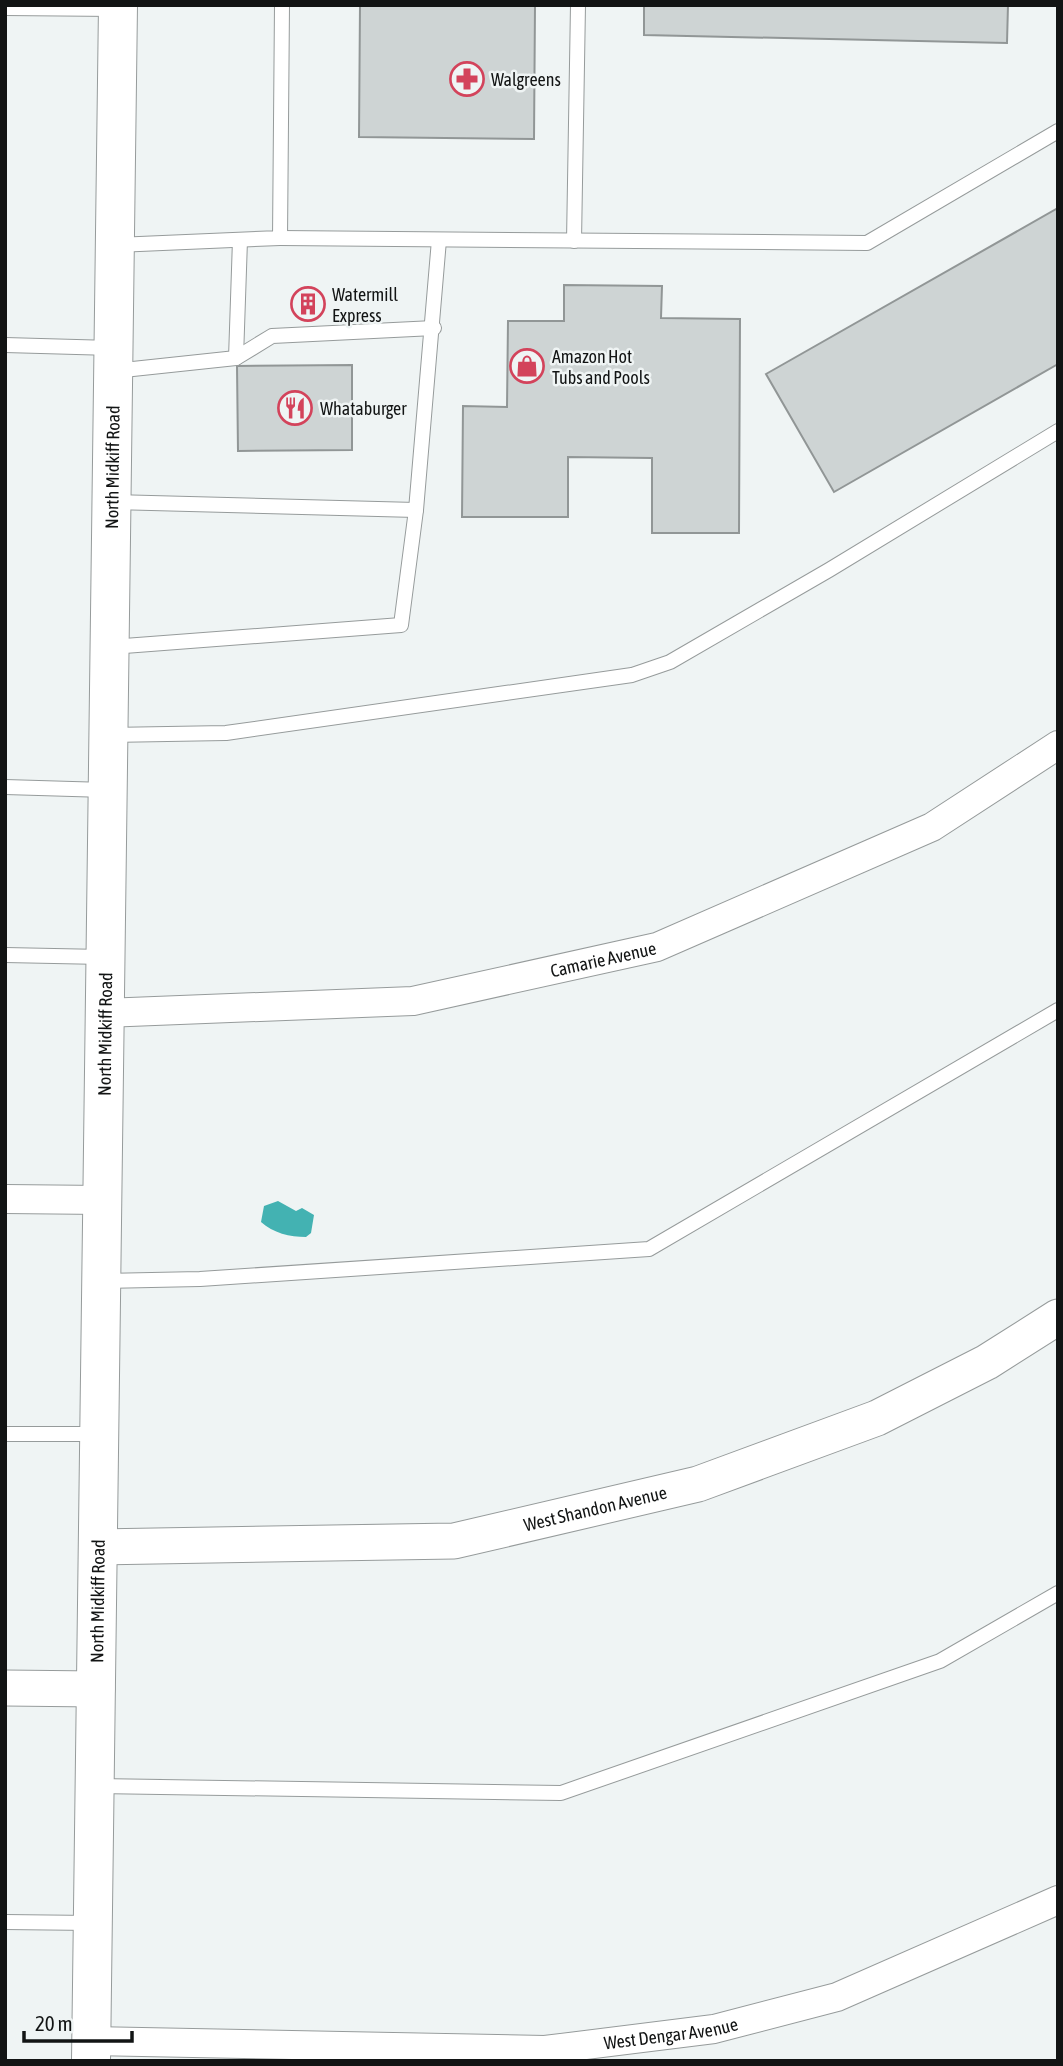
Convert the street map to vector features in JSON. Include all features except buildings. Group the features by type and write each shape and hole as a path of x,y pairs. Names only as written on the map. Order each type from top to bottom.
{"main road":[{"name":"North Midkiff Road","path":"91,2051 118,7"}],"street":[{"name":"Camarie Avenue","path":"104,1013 413,1001 657,947 932,827 1058,745"},
{"path":"5,1199 103,1200"},
{"name":"West Shandon Avenue","path":"97,1548 454,1541 698,1484 877,1418 987,1362 1058,1317"},
{"path":"5,1688 97,1689"},
{"name":"West Dengar Avenue","path":"91,2051 545,2050 714,2029 838,1997 1058,1900"}],"lane":[{"path":"280,239 282,5"},
{"path":"575,241 578,5"},
{"path":"5,8 118,7"},
{"path":"115,244 280,239 867,243 1058,131"},
{"path":"236,358 240,240"},
{"path":"109,647 401,625 416,510 434,328 439,240"},
{"path":"5,345 113,359 236,358 272,335 434,328"},
{"path":"108,736 226,733 632,675 670,662 1058,432"},
{"path":"112,502 416,510"},
{"path":"5,787 107,790"},
{"path":"5,955 105,957"},
{"path":"102,1281 200,1279 649,1249 1058,1010"},
{"path":"5,1434 99,1434"},
{"path":"96,1786 561,1793 940,1661 1058,1593"},
{"path":"5,1922 94,1923"}],"water":[{"path":"278,1201 296,1211 302,1208 314,1215 311,1233 306,1237 288,1235 276,1232 261,1222 264,1206"}],"place":[{"name":"Walgreens","path":"467,79"},
{"name":"Watermill Express","path":"308,304"},
{"name":"Amazon Hot Tubs and Pools","path":"527,366"},
{"name":"Whataburger","path":"295,408"}]}
